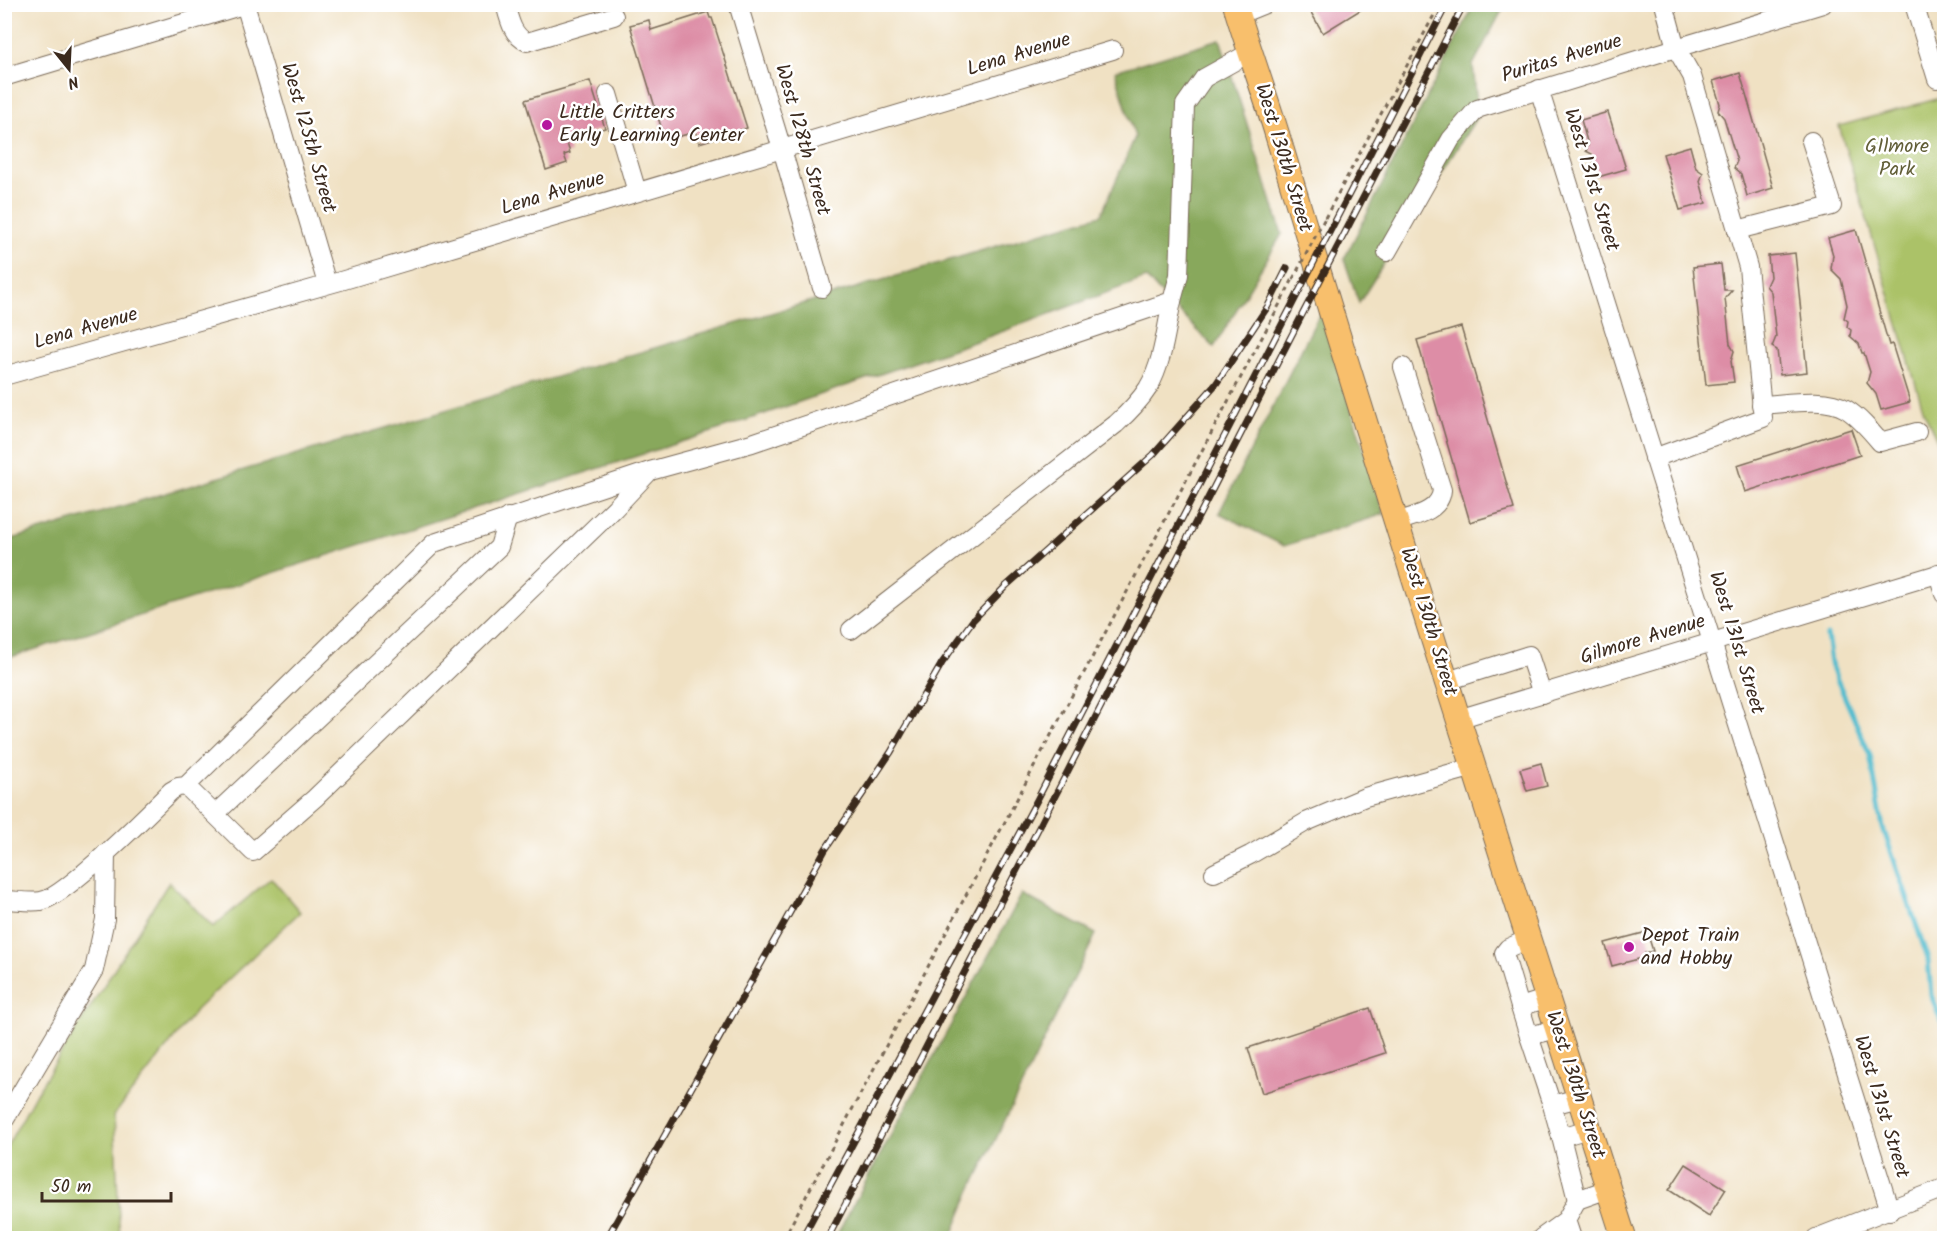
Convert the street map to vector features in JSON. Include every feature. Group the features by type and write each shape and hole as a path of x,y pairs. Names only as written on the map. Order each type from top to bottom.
{"main road":[{"name":"West 130th Street","path":"1237,10 1458,719 1624,1239"}],"street":[{"path":"505,4 512,27 519,39 527,42 614,16"},
{"name":"West 128th Street","path":"738,4 822,288"},
{"path":"1237,10 1265,4"},
{"path":"1654,458 1762,418 1748,267 1692,76 1676,48 1664,4"},
{"name":"Puritas Avenue","path":"1386,252 1451,139 1477,110 1539,89 1824,4"},
{"path":"1914,4 1937,79"},
{"path":"4,77 246,5"},
{"name":"West 125th Street","path":"246,5 327,284"},
{"name":"Lena Avenue","path":"4,376 327,284 1113,51"},
{"path":"851,630 1116,423 1149,387 1160,358 1179,275 1185,105 1204,78 1251,52"},
{"name":"West 131st Street","path":"1539,89 1890,1211"},
{"path":"608,94 636,192"},
{"path":"1737,230 1832,206 1811,141"},
{"path":"4,900 43,902 64,889 106,853 171,791 186,786 434,543 650,471 752,442 1172,301"},
{"path":"1396,522 1431,510 1441,498 1442,490 1403,367"},
{"path":"1761,405 1828,403 1844,408 1858,418 1880,442 1917,432"},
{"path":"186,786 253,852 324,789 615,508 650,471"},
{"path":"215,814 499,547 508,517"},
{"path":"1941,572 1944,594"},
{"name":"Gilmore Avenue","path":"1458,719 1941,572"},
{"path":"1447,681 1529,655 1542,694"},
{"path":"1214,873 1306,822 1365,797 1474,767"},
{"path":"4,1121 94,970 105,919 106,853"},
{"path":"1528,939 1508,948 1504,953 1562,1137 1577,1200"},
{"path":"1520,1007 1548,998"},
{"path":"1529,1036 1557,1029"},
{"path":"1552,1105 1579,1098"},
{"path":"1562,1137 1589,1129"},
{"path":"1816,1239 1944,1188"},
{"path":"1541,1239 1566,1220 1577,1200 1608,1189"},
{"path":"1566,1220 1572,1239"}],"path":[{"path":"784,1239 1440,4"}],"green space":[{"path":"1474,5 1505,5 1473,65 1478,115 1359,303 1344,259"},
{"path":"1220,39 1282,234 1214,347 1146,278 985,338 712,432 5,659 5,541 1101,215 1135,137 1115,71"},
{"name":"GIlmore Park","path":"1944,97 1943,453 1924,412 1839,126"},
{"path":"1321,311 1384,514 1284,546 1219,513"},
{"path":"271,878 300,912 197,1009 114,1115 120,1238 5,1238 5,1150 35,1095 169,882 213,927"},
{"path":"1022,894 1096,934 970,1192 951,1238 835,1238"}],"building":[{"path":"1306,4 1370,4 1323,33"},
{"path":"708,12 712,18 747,128 699,143 696,132 665,140 630,25 649,20 651,30"},
{"path":"1740,73 1773,188 1747,196 1741,174 1734,168 1737,161 1724,118 1718,111 1720,104 1713,81"},
{"name":"Little Critters Early Learning Center","path":"590,81 605,128 566,140 570,153 564,155 567,163 546,170 525,100"},
{"path":"1608,112 1626,169 1598,177 1592,154 1586,151 1588,145 1581,120"},
{"path":"1690,146 1696,168 1703,173 1700,181 1706,203 1680,210 1663,154"},
{"path":"1856,230 1889,345 1892,344 1910,402 1881,410 1876,394 1867,383 1870,372 1864,353 1859,344 1850,336 1848,321 1844,318 1847,305 1841,279 1831,269 1833,255 1828,238"},
{"path":"1795,253 1807,372 1780,375 1777,350 1772,347 1776,337 1771,292 1766,286 1770,277 1768,256"},
{"path":"1721,264 1724,290 1732,290 1725,298 1730,344 1734,351 1731,361 1734,382 1706,385 1693,267"},
{"path":"1461,327 1514,509 1470,522 1417,340"},
{"path":"1851,429 1860,455 1745,492 1737,465"},
{"path":"1541,763 1547,786 1527,791 1520,769"},
{"name":"Depot Train and Hobby","path":"1647,932 1653,951 1645,953 1646,957 1612,966 1605,943"},
{"path":"1370,1008 1385,1053 1262,1093 1248,1048"},
{"path":"1686,1164 1726,1189 1709,1216 1669,1190"}],"waterway":[{"path":"1827,636 1832,668 1870,755 1883,828 1928,959 1931,995 1944,1027"}],"railway":[{"path":"802,1238 1037,800 1447,4"},
{"path":"828,1238 1464,4"},
{"path":"607,1238 825,850 891,752 942,663 973,620 1006,586 1153,455 1216,384 1268,306 1287,268"}],"place":[{"name":"Little Critters Early Learning Center","path":"547,125"},
{"name":"Depot Train and Hobby","path":"1629,947"}]}
